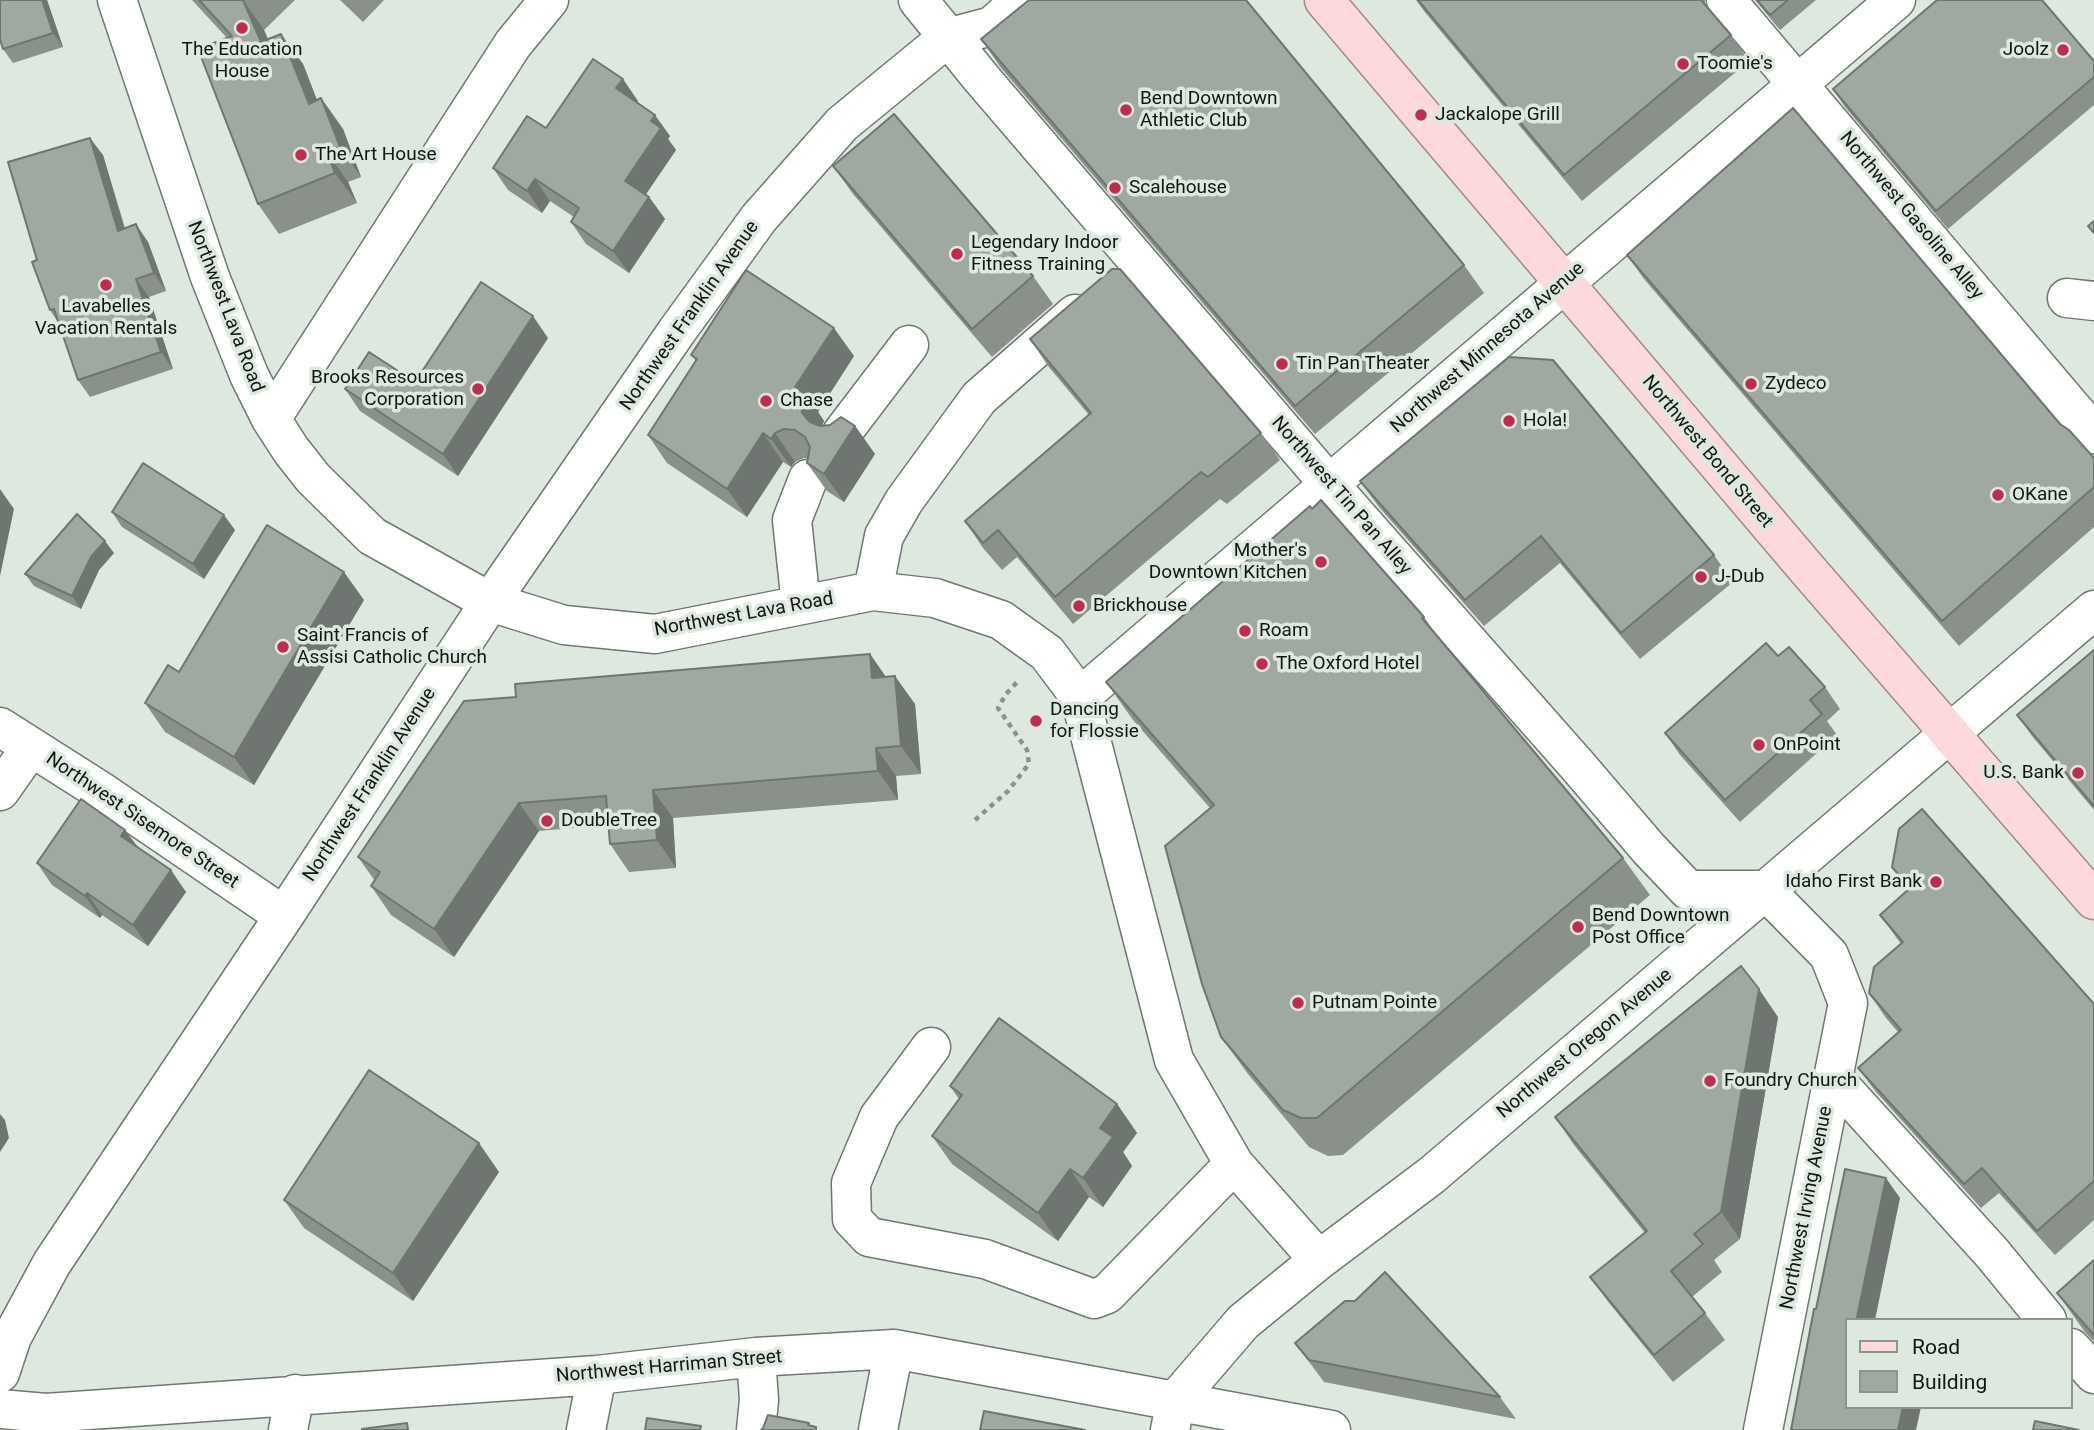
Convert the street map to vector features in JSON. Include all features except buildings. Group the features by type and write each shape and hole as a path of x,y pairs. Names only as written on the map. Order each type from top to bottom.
{"main road":[{"name":"Northwest Bond Street","path":"1338,5 1563,284 1949,734 2090,887"}],"street":[{"name":"Northwest Lava Road","path":"117,0 210,277 249,376 271,419 313,478 372,536 490,602 564,625 656,634 873,591 935,598 1001,620 1047,653 1080,697 1174,1060 1234,1164 1319,1260"},
{"path":"271,419 513,44 549,0"},
{"name":"Northwest Tin Pan Alley","path":"918,0 947,38 1329,484 1648,849 1688,890 1765,890"},
{"path":"947,38 953,0"},
{"name":"Northwest Franklin Avenue","path":"0,1373 12,1337 52,1263 490,602 677,331 759,218 842,124 947,38 992,26 1021,0"},
{"name":"Northwest Gasoline Alley","path":"1726,0 2094,434"},
{"name":"Northwest Minnesota Avenue","path":"1080,697 1896,0"},
{"path":"873,591 884,536 904,501 979,398 1137,259"},
{"path":"842,433 909,345"},
{"path":"802,605 792,520 808,479"},
{"name":"Northwest Oregon Avenue","path":"1173,1415 1243,1322 1319,1260 1432,1175 2094,610"},
{"path":"0,792 15,737"},
{"name":"Northwest Sisemore Street","path":"15,737 110,797 284,916"},
{"name":"Northwest Irving Avenue","path":"1763,1430 1848,1003 1829,955 1765,890"},
{"path":"930,1047 879,1117 851,1183 852,1219 869,1237 985,1259 1094,1298 1107,1294 1234,1164"},
{"path":"1833,1078 1992,1253 2045,1318"},
{"path":"878,1430 894,1349"},
{"name":"Northwest Harriman Street","path":"0,1409 47,1413 292,1412 756,1357 894,1349 1173,1415 1331,1430"},
{"path":"2073,1350 2094,1374"},
{"path":"756,1357 759,1401 756,1430"},
{"path":"586,1430 597,1375"}],"path":[{"path":"975,820 1008,791 1029,764 1027,750 998,708 1020,679 1032,677"}],"place":[{"name":"The Education House","path":"242,28"},
{"name":"Joolz","path":"2063,50"},
{"name":"Toomie's","path":"1683,64"},
{"name":"Bend Downtown Athletic Club","path":"1126,110"},
{"name":"Jackalope Grill","path":"1421,115"},
{"name":"The Art House","path":"301,155"},
{"name":"Scalehouse","path":"1115,188"},
{"name":"Legendary Indoor Fitness Training","path":"957,254"},
{"name":"Lavabelles Vacation Rentals","path":"106,285"},
{"name":"Tin Pan Theater","path":"1282,364"},
{"name":"Zydeco","path":"1751,384"},
{"name":"Brooks Resources Corporation","path":"478,389"},
{"name":"Chase","path":"766,401"},
{"name":"Hola!","path":"1509,421"},
{"name":"OKane","path":"1998,495"},
{"name":"Mother's Downtown Kitchen","path":"1321,562"},
{"name":"J-Dub","path":"1701,577"},
{"name":"Brickhouse","path":"1079,606"},
{"name":"Roam","path":"1245,631"},
{"name":"Saint Francis of Assisi Catholic Church","path":"283,647"},
{"name":"The Oxford Hotel","path":"1262,664"},
{"name":"Dancing for Flossie","path":"1036,721"},
{"name":"OnPoint","path":"1759,745"},
{"name":"U.S. Bank","path":"2078,773"},
{"name":"DoubleTree","path":"547,821"},
{"name":"Idaho First Bank","path":"1936,882"},
{"name":"Bend Downtown Post Office","path":"1578,927"},
{"name":"Putnam Pointe","path":"1298,1003"},
{"name":"Foundry Church","path":"1710,1081"}]}
